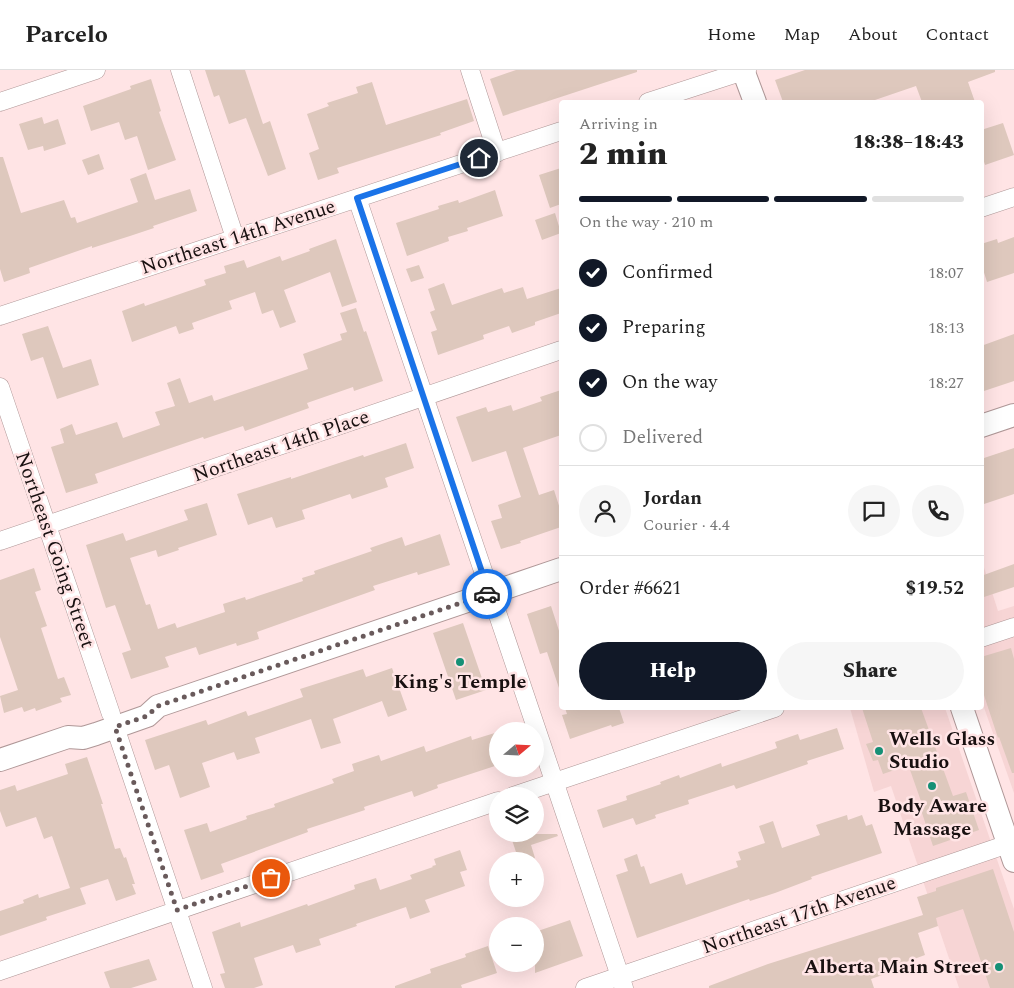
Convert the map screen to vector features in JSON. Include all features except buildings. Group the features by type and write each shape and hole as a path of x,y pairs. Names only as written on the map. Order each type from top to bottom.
{"street":[{"path":"0,102 96,70"},
{"path":"180,70 236,238"},
{"path":"470,70 497,153"},
{"path":"654,100 745,70 754,100"},
{"name":"Northeast 14th Avenue","path":"0,316 559,132"},
{"path":"984,207 1014,197"},
{"path":"357,198 622,982"},
{"name":"Northeast 14th Place","path":"0,541 559,351"},
{"name":"Northeast Going Street","path":"0,387 203,988"},
{"path":"984,425 1014,415"},
{"path":"0,760 68,737 78,725 113,720 142,703 158,706 559,570"},
{"path":"984,637 1014,627"},
{"path":"539,787 769,710"},
{"path":"963,710 1012,849"},
{"path":"0,971 489,805"},
{"name":"Northeast 17th Avenue","path":"585,988 622,982 1012,849"}],"shaded area":[{"path":"984,567 998,611 1014,606 1014,793 984,708"},
{"path":"851,710 946,710 1014,909 1014,988 959,988 891,786 874,792"}],"way so far":[{"path":"271,878 177,910 115,727 147,716 158,706 487,594"}],"place":[{"name":"King's Temple","path":"460,662"},
{"name":"Wells Glass Studio","path":"879,751"},
{"name":"Body Aware Massage","path":"932,786"},
{"name":"Alberta Main Street","path":"999,967"}],"route":[{"path":"479,158 357,198 489,593 487,594"}]}
